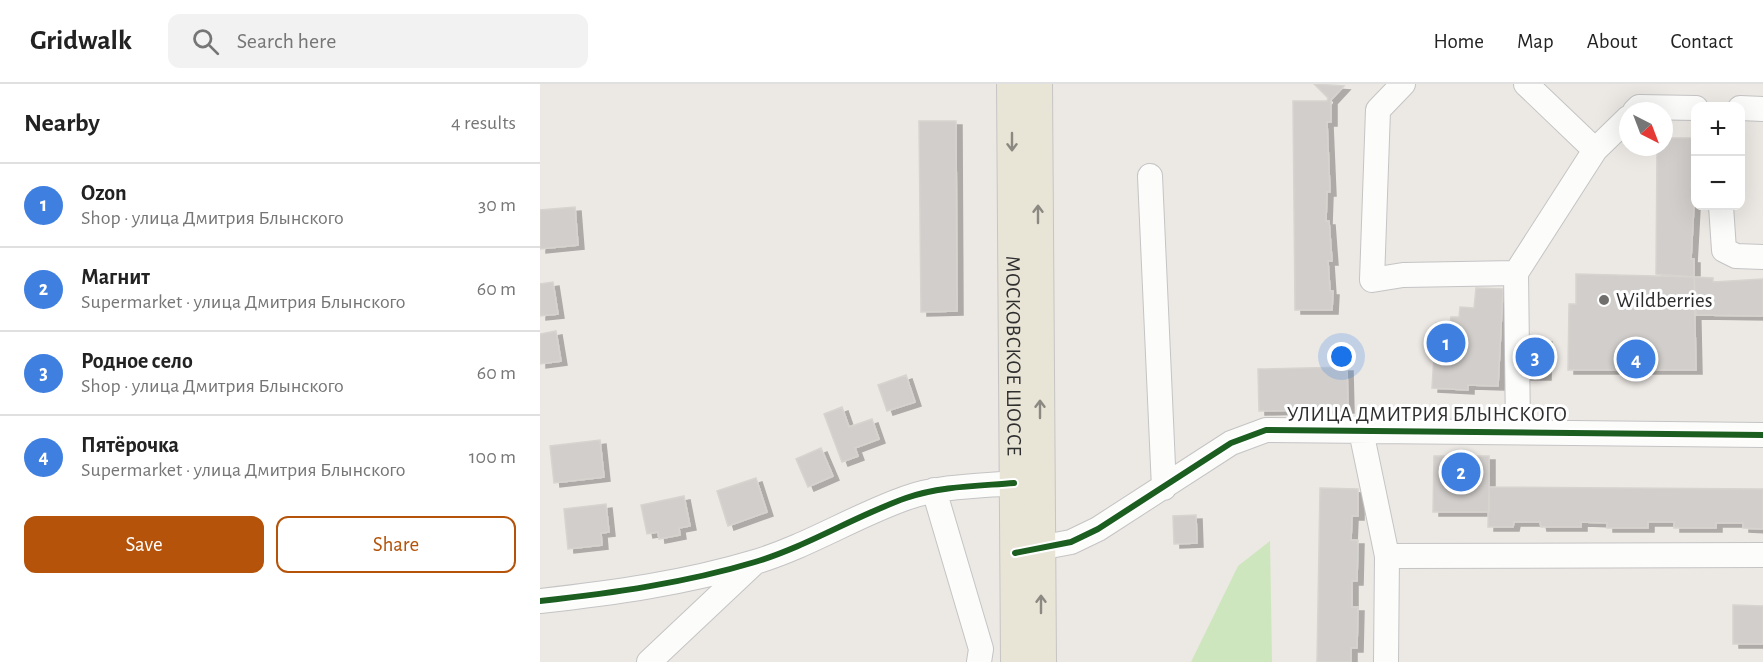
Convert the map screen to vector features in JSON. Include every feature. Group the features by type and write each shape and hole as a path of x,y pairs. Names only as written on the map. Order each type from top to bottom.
{"main road":[{"name":"МОСКОВСКОЕ ШОССЕ","path":"1012,84 1014,483 1028,551 1041,662"},
{"name":"МОСКОВСКОЕ ШОССЕ","path":"1016,654 1028,551 1037,84"}],"street":[{"path":"1403,84 1378,110 1371,280 1403,275 1516,273"},
{"path":"1526,84 1595,150"},
{"path":"1673,108 1691,108"},
{"path":"1745,108 1763,109"},
{"path":"1518,430 1516,273 1595,150 1619,127"},
{"path":"1150,176 1164,488"},
{"path":"1721,210 1724,250 1736,256 1763,257"},
{"name":"УЛИЦА ДМИТРИЯ БЛЫНСКОГО","path":"1028,551 1071,542 1098,529 1231,443 1266,430 1518,430 1763,435"},
{"path":"1361,431 1388,556 1386,662"},
{"path":"540,601 618,592 702,576 791,550 905,498 934,490 1014,483"},
{"path":"934,490 980,656 1016,654"},
{"path":"1388,556 1763,555"},
{"path":"649,662 754,562"}],"green space":[{"path":"1270,541 1272,662 1191,662 1238,566"}],"building":[{"path":"1314,84 1344,86 1331,100 1331,122 1327,122 1330,192 1327,192 1326,221 1329,221 1332,261 1328,261 1330,291 1333,291 1332,310 1295,310 1293,101 1327,101 1328,98"},
{"path":"919,121 956,121 957,311 921,312"},
{"path":"1673,138 1691,138 1691,210 1694,210 1691,259 1694,259 1694,277 1656,274 1657,156 1673,156"},
{"path":"575,207 578,245 540,249 540,210"},
{"path":"1576,274 1694,277 1696,370 1568,370 1569,304 1576,304"},
{"path":"1694,277 1713,278 1713,282 1763,279 1763,316 1696,315"},
{"path":"553,282 558,314 540,316 540,284"},
{"path":"1476,288 1503,289 1498,386 1468,385 1468,390 1432,388 1436,323 1450,323 1451,317 1459,317 1460,307 1474,308"},
{"path":"556,331 561,361 540,364 540,334"},
{"path":"1526,337 1546,338 1545,376 1524,376"},
{"path":"1347,367 1348,409 1259,411 1258,369"},
{"path":"906,375 915,402 887,411 878,385"},
{"path":"842,407 849,427 872,419 879,439 855,448 858,456 842,462 824,414"},
{"path":"600,440 604,477 554,483 550,446"},
{"path":"821,448 833,476 808,487 796,459"},
{"path":"1434,456 1489,456 1489,512 1433,512"},
{"path":"756,478 767,512 728,526 717,491"},
{"path":"1489,487 1763,489 1763,529 1743,528 1743,523 1716,523 1716,528 1674,528 1674,522 1648,522 1648,528 1607,528 1607,523 1581,522 1581,527 1541,527 1540,522 1514,522 1513,527 1488,527"},
{"path":"1320,488 1358,489 1358,516 1352,516 1351,540 1358,540 1357,581 1352,581 1352,607 1358,607 1357,648 1351,648 1351,662 1317,662"},
{"path":"684,496 690,526 679,528 680,535 659,539 658,532 647,534 641,505"},
{"path":"606,504 609,532 601,533 602,545 568,549 564,509"},
{"path":"1196,515 1197,543 1174,544 1173,516"},
{"path":"1733,605 1763,606 1763,644 1733,644"}],"cycle path":[{"path":"1015,553 1071,542 1098,529 1231,443 1266,430 1763,435"},
{"path":"540,601 702,576 775,555 868,513 919,494 960,487 1014,483"}],"place":[{"name":"Wildberries","path":"1604,300"},
{"name":"Ozon","path":"1446,343"},
{"name":"Родное село","path":"1535,357"},
{"name":"Пятёрочка","path":"1636,359"},
{"name":"Магнит","path":"1461,472"}]}
